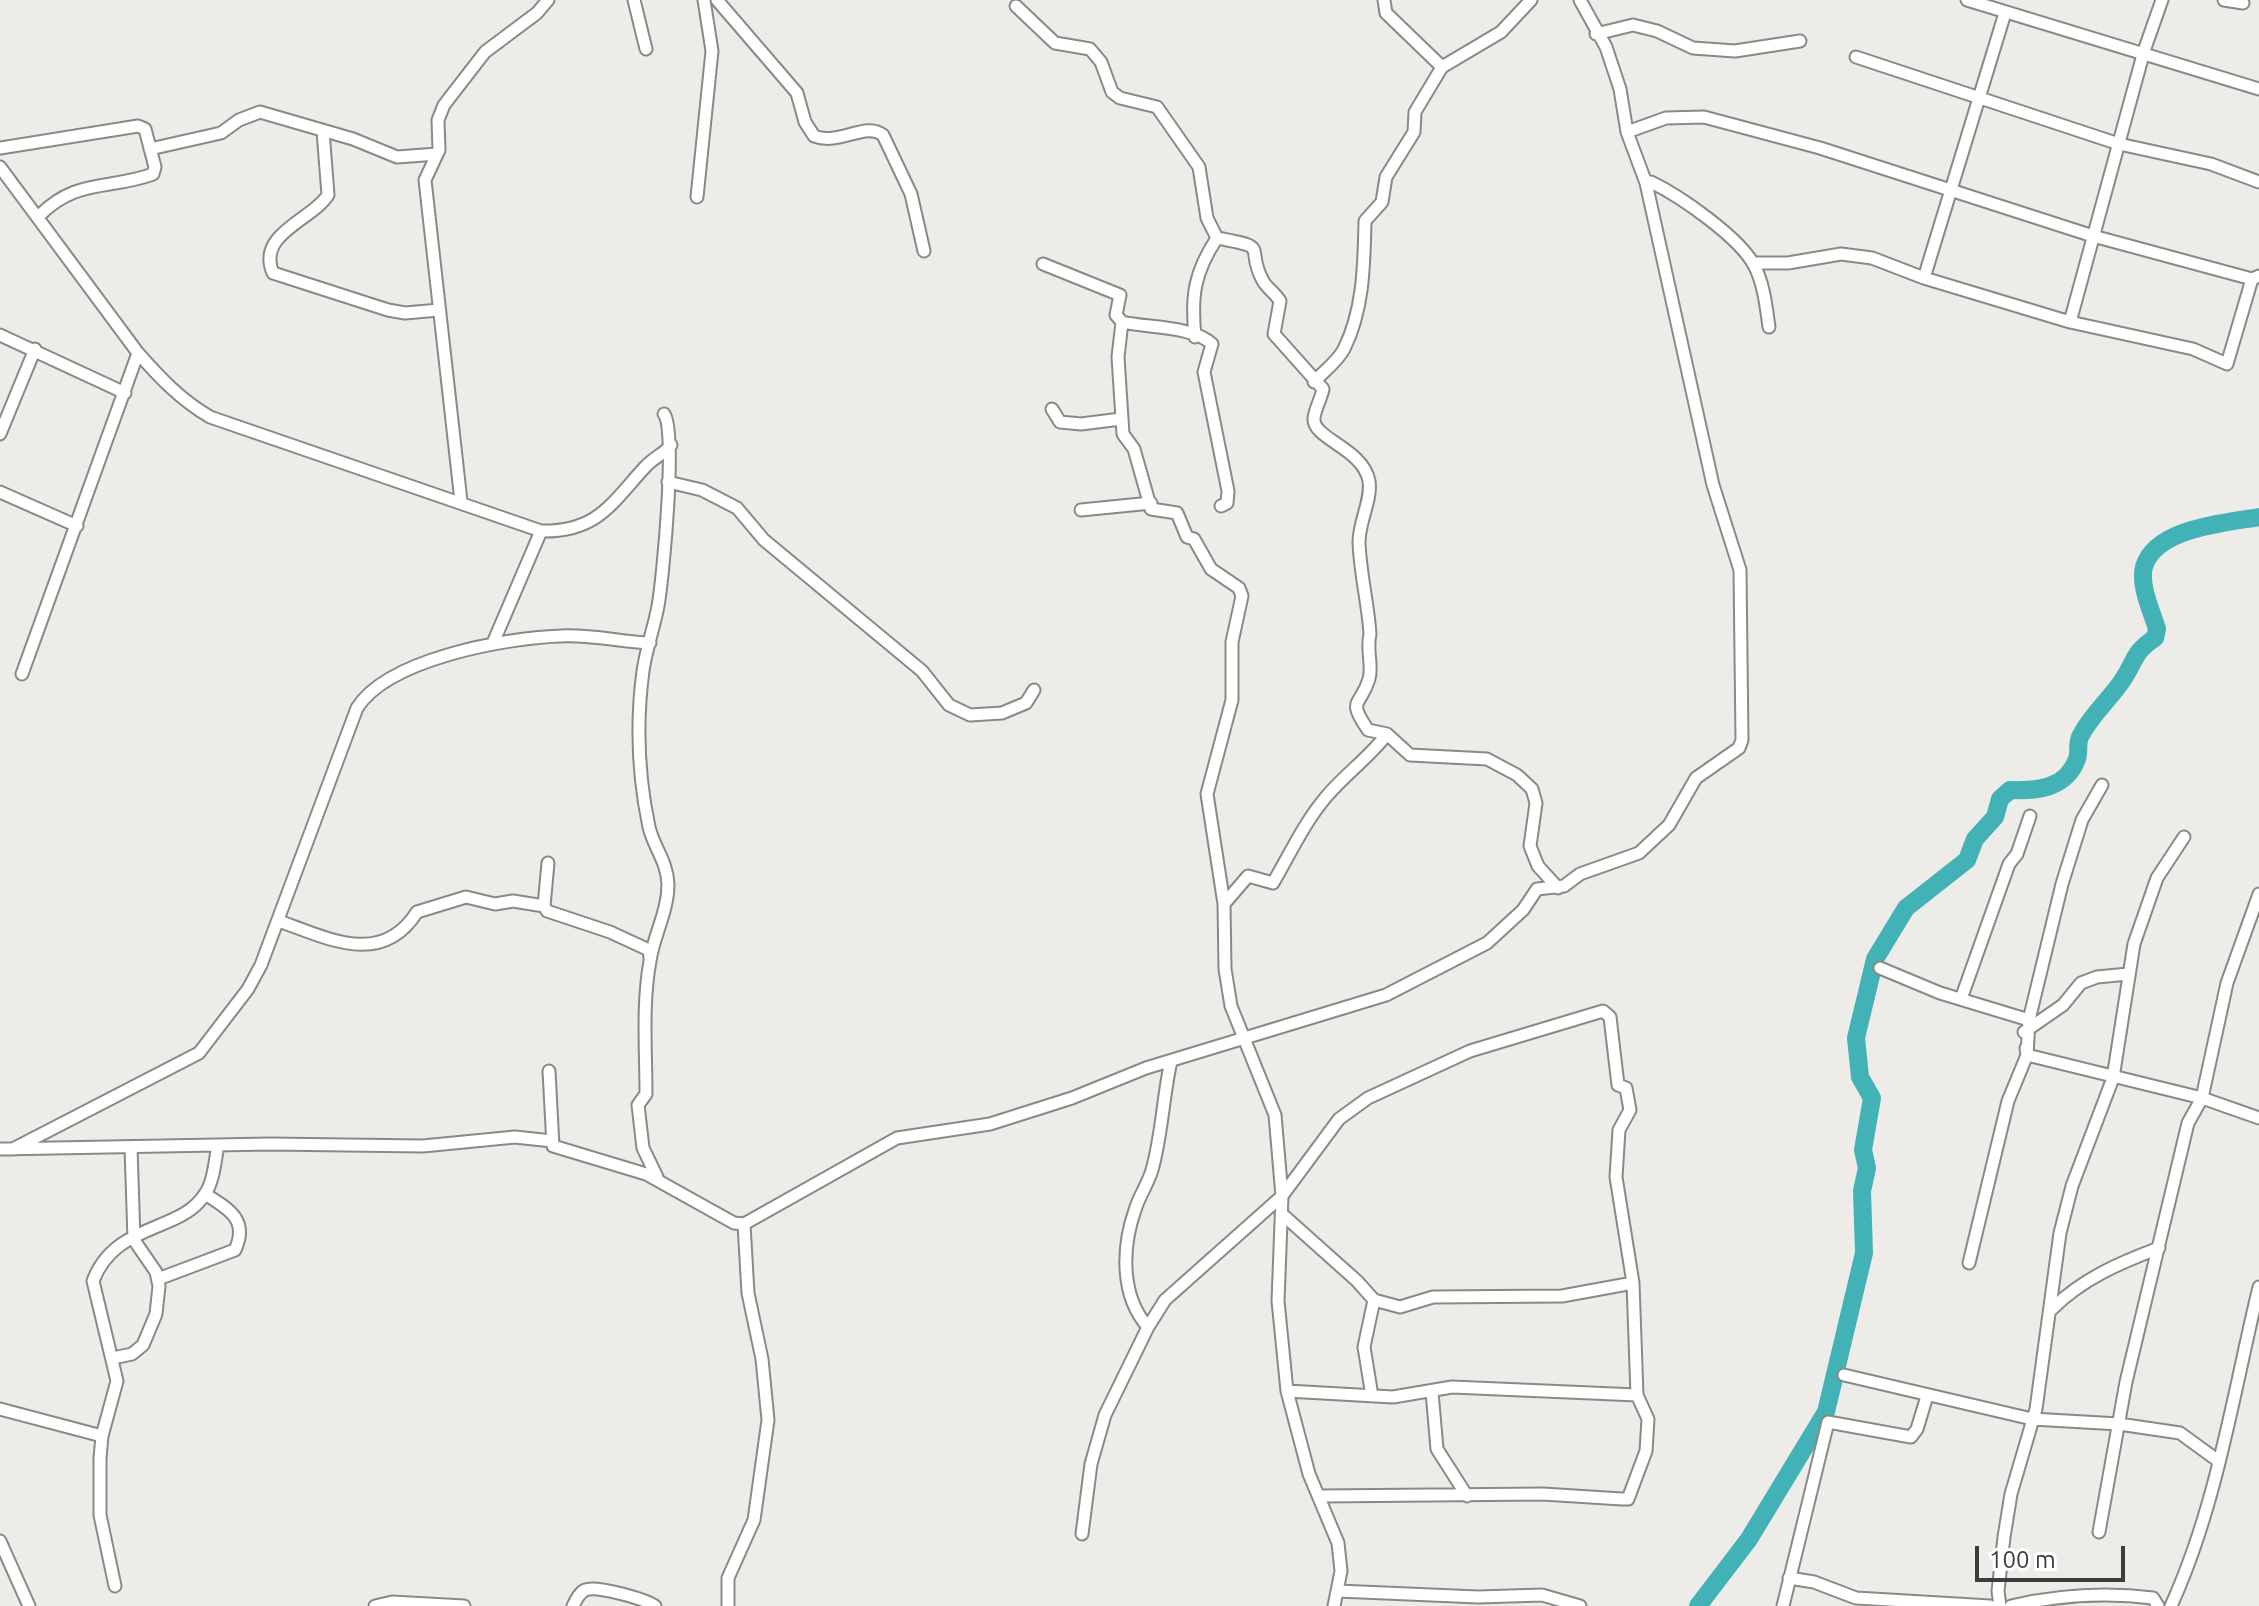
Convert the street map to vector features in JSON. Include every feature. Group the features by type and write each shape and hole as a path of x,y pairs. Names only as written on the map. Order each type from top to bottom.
{"street":[{"path":"461,501 425,189 428,171 437,154 438,120 444,105 485,52 537,13 548,0"},
{"path":"634,0 646,49"},
{"path":"697,197 712,51 704,0"},
{"path":"717,0 797,93 805,122 814,136 838,140 874,130 883,135 911,194 924,251"},
{"path":"1384,0 1386,13 1442,67"},
{"path":"1314,382 1343,351 1361,293 1368,247 1365,221 1382,202 1386,177 1414,132 1415,112 1442,67 1501,32 1531,0"},
{"path":"549,1071 552,1141 556,1148 646,1174 734,1223 744,1224 897,1138 990,1124 1171,1061 1386,995 1487,943 1523,910 1537,889 1558,888 1580,874 1639,853 1669,825 1696,778 1739,748 1742,740 1740,570 1713,485 1646,183 1627,132 1620,89 1606,47 1596,34 1580,0"},
{"path":"1967,0 2144,51 2259,89"},
{"path":"2070,322 2144,51 2162,0"},
{"path":"2224,0 2243,3"},
{"path":"1016,6 1055,43 1090,49 1101,62 1112,92 1120,98 1157,107 1199,167 1207,218 1217,238"},
{"path":"1924,278 2005,13"},
{"path":"1596,34 1633,25 1657,31 1693,48 1735,51 1800,41"},
{"path":"1856,57 2119,144 2211,164 2259,182"},
{"path":"150,149 221,133 239,120 260,112 401,158 437,154"},
{"path":"1627,132 1666,118 1704,117 1820,148 2093,236 2257,276 2227,364 2193,349 2070,322 1924,278 1872,258 1841,254 1788,263 1754,263"},
{"path":"0,148 141,126 150,149 153,174 71,192 39,216"},
{"path":"323,131 328,195 277,240 269,260 273,273 388,310 405,313 439,310"},
{"path":"0,167 138,353 178,395 210,417 541,531 580,526 606,512 647,465 671,445"},
{"path":"1646,183 1651,182 1683,201 1754,263 1763,288 1769,327"},
{"path":"1195,337 1191,297 1206,255 1217,238"},
{"path":"1217,238 1247,243 1257,251 1262,280 1280,301 1274,334 1323,389 1314,418 1316,428 1320,434 1346,447 1368,479 1359,543 1370,634 1366,648 1369,680 1356,699 1357,714 1368,730 1387,734 1410,755 1487,759 1517,775 1532,789 1536,803 1530,846 1538,866 1558,888"},
{"path":"1043,264 1117,292 1121,298 1116,315 1122,322 1205,337 1212,344 1204,372 1228,491 1227,503 1221,506"},
{"path":"1122,322 1118,357 1123,434 1134,449 1153,511 1177,513 1187,537 1194,539 1211,569 1239,588 1242,596 1232,642 1232,700 1207,794 1224,904 1225,969 1231,1006 1242,1040 1261,1074 1275,1115 1282,1196 1278,1287 1287,1391 1309,1474 1338,1543 1341,1571 1334,1606"},
{"path":"0,335 125,393"},
{"path":"0,434 35,349"},
{"path":"22,674 138,353"},
{"path":"1052,409 1060,422 1069,425 1121,419"},
{"path":"650,959 662,929 668,883 663,856 649,828 636,737 637,712 644,694 643,673 659,603 671,445 668,419 664,414"},
{"path":"668,482 702,490 737,508 764,540 922,671 949,705 970,715 1002,713 1026,703 1034,690"},
{"path":"0,492 77,526"},
{"path":"1081,510 1151,503"},
{"path":"493,643 541,531"},
{"path":"13,1149 199,1053 254,979 279,921 305,839 362,699 397,675 493,643 563,635 600,639 618,637 629,642 650,643"},
{"path":"1224,904 1248,876 1273,883 1308,820 1346,773 1370,756 1387,734"},
{"path":"1969,1263 2008,1101 2027,1055 2029,1020 2043,956 2082,820 2102,785"},
{"path":"1961,999 2009,864 2017,854 2030,816"},
{"path":"2000,1606 1998,1591 2004,1537 2032,1419 2052,1309 2060,1233 2072,1186 2113,1078 2128,974 2157,878 2184,837"},
{"path":"548,863 544,906 547,911 610,932 649,950 645,1006 646,1094 638,1105 646,1160 665,1186"},
{"path":"2099,1532 2119,1424 2188,1123 2202,1098 2227,983 2259,894"},
{"path":"279,921 337,941 361,945 385,943 404,932 417,912 466,897 495,904 513,901 544,906"},
{"path":"1880,968 1961,999 2029,1020"},
{"path":"2027,1055 2023,1033 2052,1014 2081,983 2097,977 2128,974"},
{"path":"1082,1534 1091,1464 1105,1415 1148,1327 1165,1300 1282,1196 1339,1119 1368,1098 1470,1051 1603,1011 1610,1017 1618,1085 1626,1088 1630,1110 1619,1130 1616,1177 1633,1283 1637,1395 1648,1419 1646,1451 1628,1499 1543,1494 1320,1496"},
{"path":"2027,1055 2202,1098 2259,1118"},
{"path":"1148,1327 1133,1308 1129,1295 1127,1245 1135,1209 1153,1169 1171,1061"},
{"path":"0,1149 218,1145 423,1146 515,1137 552,1141"},
{"path":"115,1586 100,1515 102,1436 117,1381 93,1281 117,1246 185,1211 205,1194 218,1145"},
{"path":"113,1358 132,1354 143,1345 156,1314 158,1279 134,1236 131,1147"},
{"path":"158,1279 235,1250 242,1232 239,1222 231,1210 205,1194"},
{"path":"1282,1214 1374,1300 1400,1307 1433,1297 1562,1296 1633,1283"},
{"path":"728,1606 728,1578 754,1520 768,1420 760,1347 748,1293 744,1224"},
{"path":"2052,1309 2086,1281 2121,1262 2159,1248"},
{"path":"2171,1606 2192,1560 2211,1502 2217,1460 2259,1287"},
{"path":"1372,1396 1364,1347 1374,1300"},
{"path":"1844,1375 2032,1419 2119,1424 2180,1433 2217,1460"},
{"path":"1287,1391 1393,1397 1452,1387 1637,1395"},
{"path":"1432,1392 1437,1449 1467,1496"},
{"path":"1783,1606 1828,1422 1911,1437 1917,1429 1927,1396"},
{"path":"0,1409 102,1436"},
{"path":"0,1541 29,1606"},
{"path":"1789,1578 1814,1582 1856,1598 1923,1604 1973,1602 1990,1606"},
{"path":"573,1606 582,1592 593,1589 645,1600 655,1606"},
{"path":"1338,1591 1477,1602 1542,1595 1580,1606"},
{"path":"2011,1606 2059,1595 2119,1594 2153,1598 2158,1606"},
{"path":"375,1606 392,1602 464,1606"}],"waterway":[{"path":"1698,1606 1749,1539 1826,1412 1864,1253 1862,1191 1867,1168 1863,1150 1872,1098 1860,1077 1856,1038 1875,959 1906,908 1967,860 1975,839 1995,817 2000,799 2010,790 2050,786 2066,777 2072,769 2085,727 2122,681 2138,653 2155,638 2157,629 2143,582 2144,567 2151,554 2162,544 2193,530 2259,517"}]}
